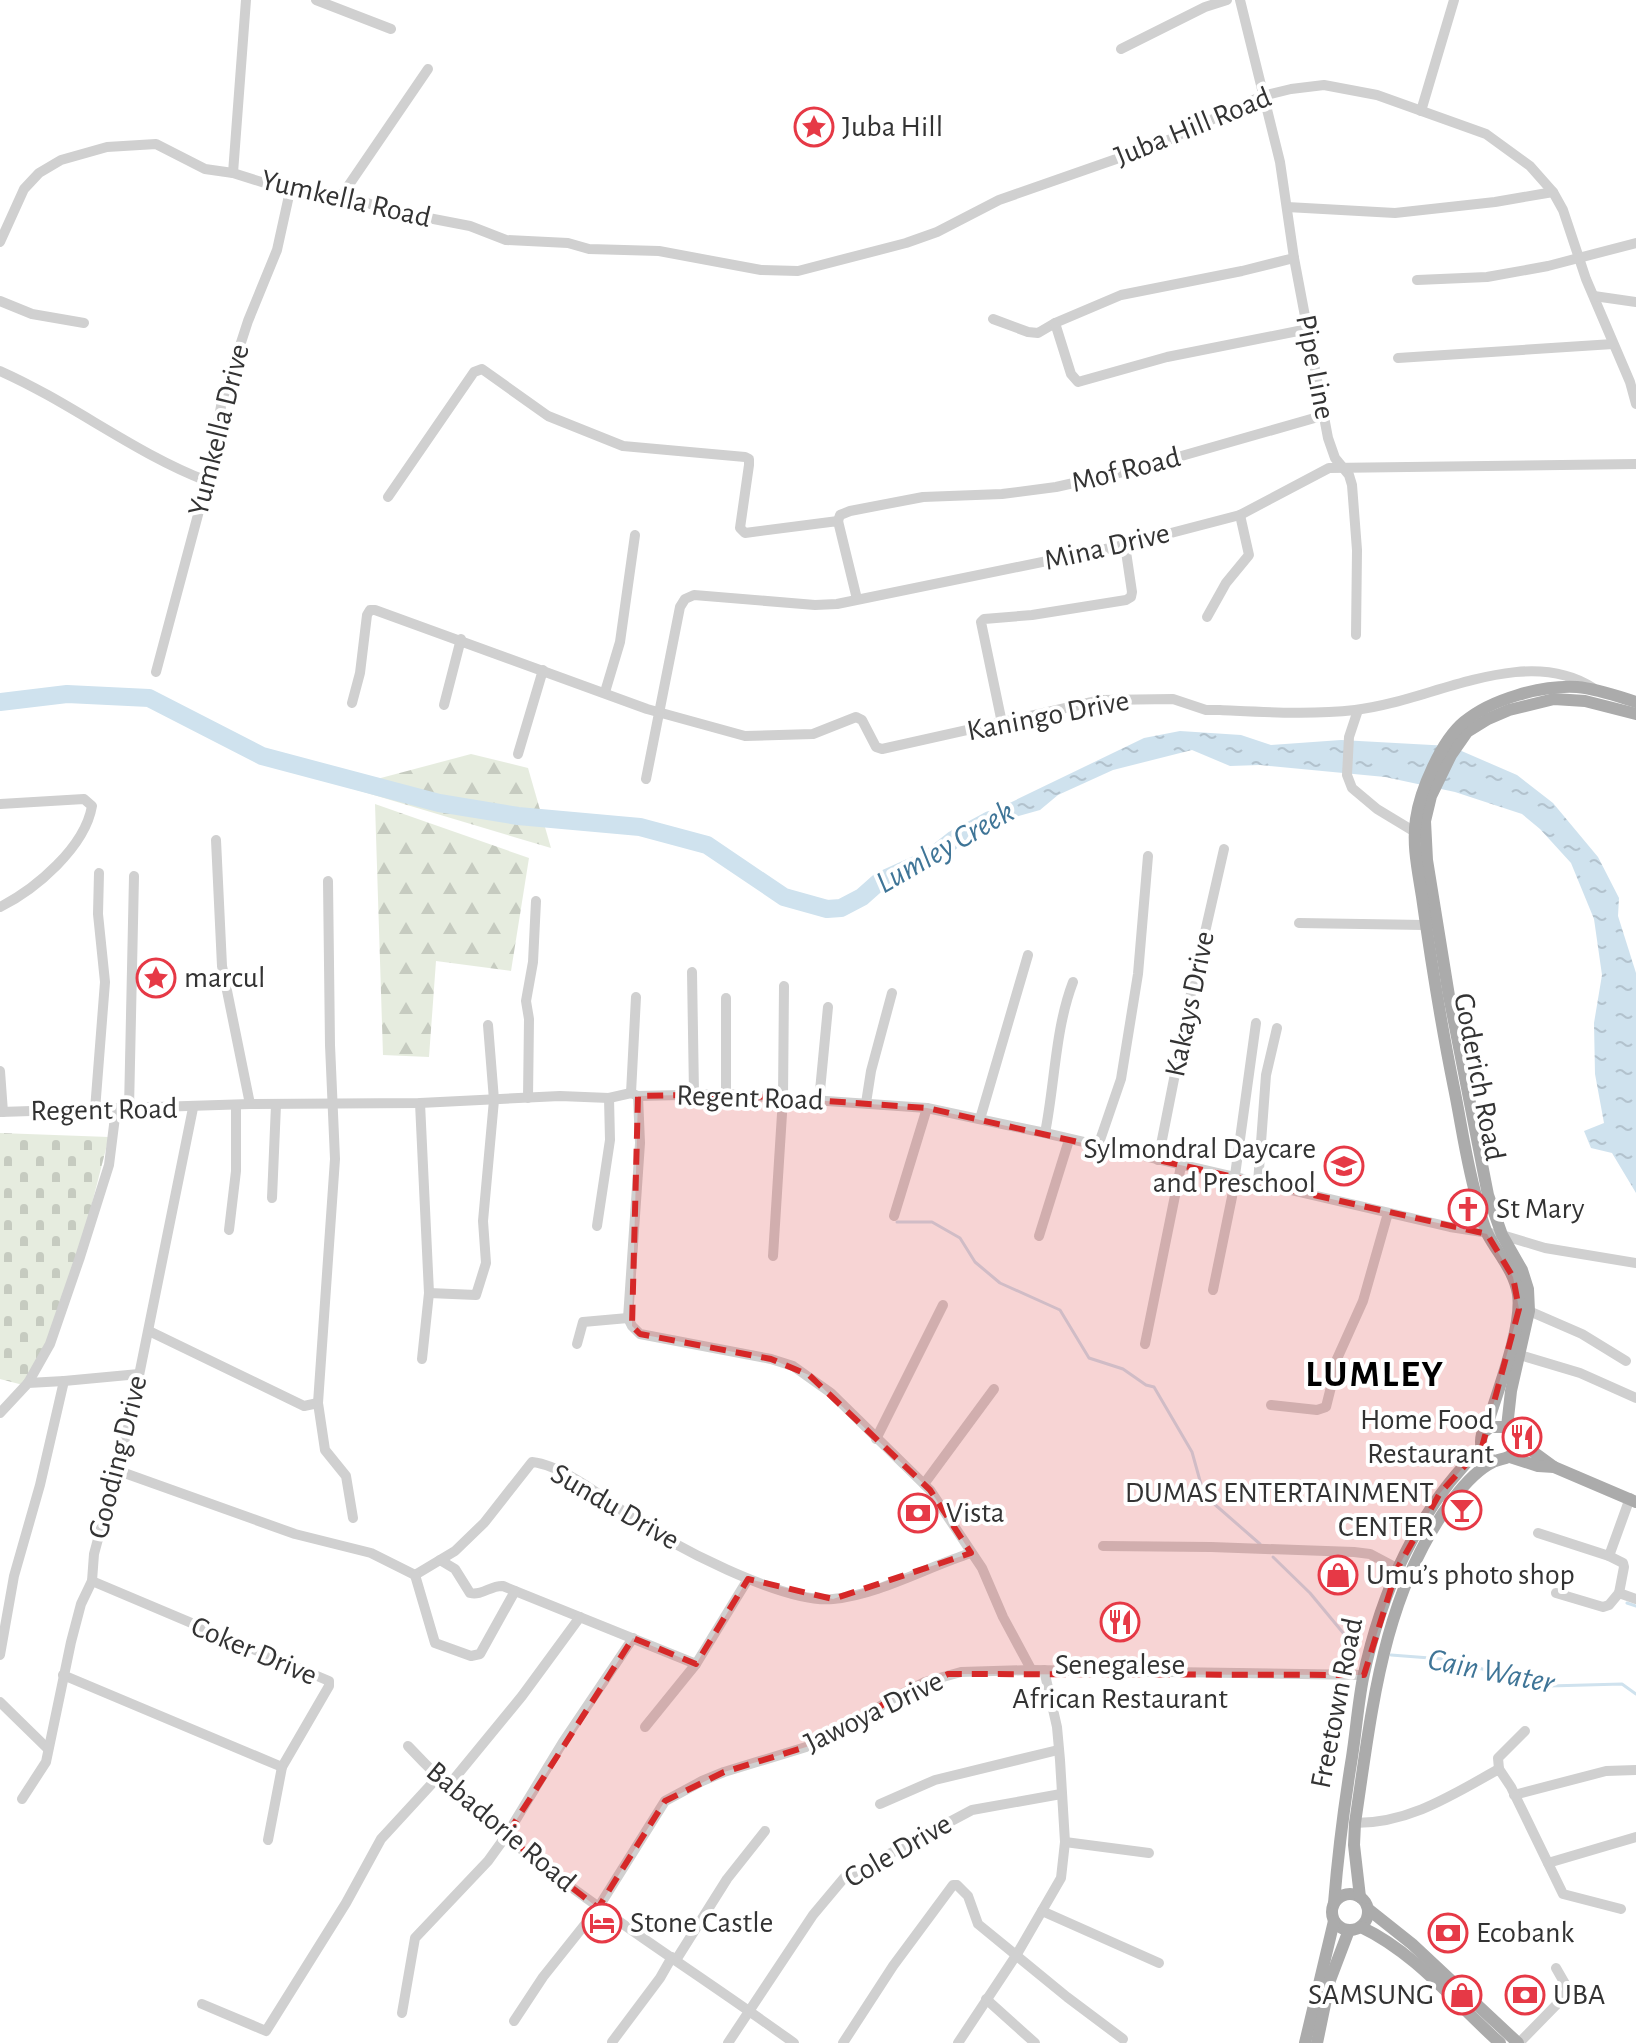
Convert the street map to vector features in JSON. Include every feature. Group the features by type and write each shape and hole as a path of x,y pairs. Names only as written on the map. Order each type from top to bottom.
{"main road":[{"path":"1419,824 1422,793 1432,772 1465,728 1483,710 1552,688 1636,702"},
{"path":"1594,696 1636,714"},
{"name":"Goderich Road","path":"1419,824 1415,860 1424,925 1462,1132 1487,1234 1513,1277 1519,1309 1511,1348 1486,1429"},
{"name":"Goderich Road","path":"1419,824 1488,1195 1502,1235 1528,1289 1529,1311 1511,1391 1507,1427"},
{"path":"1554,1467 1538,1466 1510,1457 1494,1461 1482,1447 1481,1440 1486,1429 1507,1427 1517,1440 1554,1467 1633,1500"},
{"path":"1510,1457 1517,1447 1517,1440"},
{"name":"Freetown Road","path":"1360,1897 1354,1845 1355,1823 1378,1671 1403,1572 1440,1493 1482,1447"},
{"name":"Freetown Road","path":"1334,1903 1342,1811 1364,1675 1386,1597 1453,1499 1475,1475 1494,1461"},
{"path":"1305,2043 1334,1921 1334,1903 1346,1894 1360,1897 1368,1909 1412,1944 1519,2043"},
{"path":"1317,2043 1330,1980 1355,1929 1366,1920 1368,1909"},
{"path":"1334,1921 1338,1926 1380,1936 1416,1963 1500,2043"}],"street":[{"path":"233,173 246,0"},
{"path":"316,0 391,29"},
{"path":"1121,49 1205,7 1227,0"},
{"name":"Pipe Line","path":"1240,0 1280,162 1294,258 1332,448 1352,485 1357,550 1356,635"},
{"path":"1421,111 1454,0"},
{"path":"342,195 428,69"},
{"name":"Juba Hill Road","path":"740,266 798,271 906,243 937,232 999,200 1162,143 1262,96 1324,85 1377,95 1486,134 1530,166 1553,192 1563,210 1636,404"},
{"name":"Yumkella Road","path":"0,242 24,189 39,173 80,153 107,147 156,144 205,169 233,173 290,191 342,195 392,211 470,226 506,240 568,243 589,249 659,251 740,266"},
{"name":"Yumkella Drive","path":"156,672 207,481 222,401 248,321 277,250 290,191"},
{"path":"1287,207 1395,213 1553,192"},
{"path":"1417,280 1487,277 1636,243"},
{"path":"993,319 1038,333 1121,295 1294,258"},
{"path":"1594,296 1636,302"},
{"path":"0,301 32,314 84,323"},
{"path":"1055,323 1071,374 1078,382 1167,357 1308,329"},
{"path":"1398,358 1613,344"},
{"name":"Mof Road","path":"388,497 478,369 548,416 608,442 749,459 739,524 745,533 838,521 840,515 850,511 923,497 1002,494 1056,487 1136,469 1325,415"},
{"path":"0,371 33,386 174,468 207,481"},
{"name":"Mina Drive","path":"661,712 680,607 685,599 694,595 815,605 857,599 1125,545 1240,515 1329,468 1342,466 1636,464"},
{"path":"1207,617 1226,583 1249,555 1240,515"},
{"path":"838,521 857,599"},
{"path":"605,692 620,642 635,535"},
{"path":"1002,723 981,622 984,619 1032,615 1126,600 1132,592 1125,545"},
{"path":"352,703 370,610 375,610 661,712 646,779"},
{"path":"444,705 461,639"},
{"path":"518,754 543,670"},
{"name":"Kaningo Drive","path":"661,712 745,736 813,734 856,717 862,720 876,747 882,749 1101,700 1173,699 1206,710 1305,713 1358,710 1491,676 1525,672 1564,674 1577,678 1594,696"},
{"path":"1358,710 1349,737 1347,775 1352,788 1359,795 1419,824"},
{"path":"0,804 84,799 89,800 92,806 89,822 60,860 21,896 0,907"},
{"path":"216,840 222,966 250,1104"},
{"name":"Kakays Drive","path":"1158,1160 1181,1040 1224,849"},
{"path":"1098,1146 1121,1079 1138,974 1148,856"},
{"path":"95,1110 105,982 98,914 99,873"},
{"path":"129,1109 134,876"},
{"path":"328,881 331,1104 336,1126 318,1403 325,1450 346,1476 353,1518"},
{"path":"528,1098 529,1019 526,1001 533,962 536,901"},
{"path":"1299,923 1424,925"},
{"path":"980,1119 1028,955"},
{"path":"692,972 694,1093"},
{"path":"1045,1133 1063,1009 1073,982"},
{"path":"773,1256 783,1098 784,986"},
{"path":"866,1103 871,1071 892,993"},
{"path":"636,997 634,1095 640,1143 628,1318 640,1334 793,1366 831,1393 924,1484 982,1568 1003,1617 1031,1669"},
{"path":"726,998 726,1094"},
{"path":"819,1101 828,1007"},
{"path":"1213,1290 1234,1178 1256,1023"},
{"path":"429,1293 476,1295 486,1263 483,1221 494,1100 488,1025"},
{"path":"1258,1183 1266,1075 1277,1028"},
{"path":"0,1071 2,1112"},
{"name":"Regent Road","path":"2,1112 250,1104 420,1103 560,1096 609,1098 694,1093 927,1108 1388,1213 1502,1235 1545,1248 1636,1263"},
{"path":"597,1226 610,1140 609,1098"},
{"path":"420,1103 429,1293 422,1359"},
{"path":"229,1230 236,1171 236,1105"},
{"path":"272,1198 276,1105"},
{"name":"Gooding Drive","path":"22,1799 46,1762 81,1604 92,1581 94,1554 149,1331 193,1108"},
{"path":"894,1216 927,1108"},
{"path":"0,1413 28,1383 50,1344 109,1165 116,1109"},
{"path":"1039,1236 1069,1140"},
{"path":"1145,1344 1181,1166"},
{"path":"1271,1405 1317,1410 1326,1407 1332,1370 1363,1301 1388,1213"},
{"path":"876,1439 943,1305"},
{"path":"1529,1311 1582,1334 1626,1361"},
{"path":"577,1344 583,1322 628,1318"},
{"path":"149,1331 304,1406 318,1403"},
{"path":"1520,1355 1580,1373 1636,1398"},
{"path":"28,1383 139,1374"},
{"path":"0,1655 14,1576 40,1485 64,1381"},
{"path":"924,1484 994,1389"},
{"name":"Sundu Drive","path":"415,1575 455,1551 484,1523 532,1462 560,1472 607,1498 661,1536 748,1579 805,1597 833,1599 865,1592 971,1553"},
{"path":"116,1470 295,1534 371,1553 415,1575 435,1643 471,1656 480,1654 515,1591"},
{"path":"1609,1556 1633,1500"},
{"path":"1538,1533 1623,1563 1619,1593 1609,1605 1603,1607 1556,1593"},
{"path":"1103,1546 1354,1552 1370,1554 1403,1572"},
{"path":"440,1560 455,1569 470,1593 478,1594 499,1586 515,1591 696,1664"},
{"path":"645,1727 696,1664 748,1579"},
{"name":"Coker Drive","path":"92,1581 329,1681 282,1767"},
{"path":"1619,1593 1636,1599"},
{"path":"449,1785 522,1696 580,1617"},
{"path":"402,2013 415,1938 488,1861 633,1638"},
{"path":"958,2043 1017,1954 1061,1878 1065,1842 1057,1727 1044,1670"},
{"name":"Jawoya Drive","path":"514,2021 543,1977 598,1908 653,1823 659,1806 682,1791 724,1772 829,1740 890,1700 937,1678 961,1672 1044,1670 1364,1675"},
{"path":"63,1675 282,1767 268,1840"},
{"path":"1,1705 48,1749"},
{"path":"1525,1731 1498,1758 1499,1769 1563,1894 1621,1909"},
{"name":"Babadorie Road","path":"408,1746 438,1777 506,1836 598,1908 794,2043"},
{"path":"880,1804 935,1780 1058,1750"},
{"path":"1355,1823 1381,1822 1415,1814 1499,1769"},
{"path":"1514,1795 1606,1771 1636,1770"},
{"path":"202,2004 266,2031 346,1903 381,1839 438,1777"},
{"name":"Cole Drive","path":"728,2043 813,1915 844,1878 972,1810 1061,1794"},
{"path":"612,2042 727,1879 765,1831"},
{"path":"1548,1863 1636,1837"},
{"path":"1065,1842 1149,1853"},
{"path":"843,2043 893,1966 953,1885 960,1886 968,1896 978,1924 1123,2039"},
{"path":"1042,1911 1159,1963"},
{"path":"1519,2043 1568,1989 1556,1968"},
{"path":"986,1999 1035,2043"}],"highlighted area":[{"path":"726,1094 927,1108 1487,1234 1513,1277 1519,1309 1482,1447 1440,1493 1397,1569 1364,1675 948,1674 890,1700 829,1740 724,1772 665,1801 598,1908 506,1836 633,1638 696,1664 748,1579 833,1599 971,1553 930,1490 809,1375 771,1359 640,1334 632,1326 638,1096"}],"green space":[{"path":"471,754 528,768 551,848 347,787"},
{"path":"375,804 529,858 511,971 436,961 429,1057 383,1055"},
{"path":"0,1133 109,1137 87,1223 49,1338 23,1385 0,1379"}],"water":[{"path":"1180,731 1241,735 1271,745 1341,740 1450,746 1517,775 1553,803 1598,857 1619,898 1618,916 1636,973 1636,1193 1612,1153 1591,1148 1584,1131 1604,1123 1595,1074 1594,1023 1602,975 1594,919 1571,863 1522,814 1455,792 1385,777 1260,765 1230,766 1192,750 1113,770 1058,795 1040,810 1004,820 971,837 966,824 1144,738"}],"waterway":[{"name":"Lumley Creek","path":"0,702 67,694 149,698 262,756 439,803 518,816 640,827 707,845 784,897 827,909 841,908 862,897 880,881 929,859 953,840 990,820"},
{"name":"Cain Water","path":"897,1222 932,1222 960,1238 975,1262 1000,1283 1060,1310 1089,1358 1123,1369 1154,1387 1192,1452 1204,1495 1260,1544"},
{"name":"Cain Water","path":"1273,1557 1310,1593 1354,1646"},
{"path":"1627,1603 1636,1606"},
{"name":"Cain Water","path":"1391,1655 1443,1659 1549,1686 1622,1684 1636,1694"}],"place":[{"name":"Juba Hill","path":"814,127"},
{"name":"marcul","path":"156,978"},
{"name":"Sylmondral Daycare and Preschool","path":"1344,1166"},
{"name":"St Mary","path":"1468,1209"},
{"name":"Home Food Restaurant","path":"1522,1437"},
{"name":"DUMAS ENTERTAINMENT CENTER","path":"1462,1510"},
{"name":"Vista","path":"918,1513"},
{"name":"Umu’s photo shop","path":"1338,1575"},
{"name":"Senegalese African Restaurant","path":"1120,1622"},
{"name":"Stone Castle","path":"602,1923"},
{"name":"Ecobank","path":"1448,1933"},
{"name":"SAMSUNG","path":"1462,1995"},
{"name":"UBA","path":"1525,1995"}],"district":[{"name":"LUMLEY","path":"1375,1375"}]}
